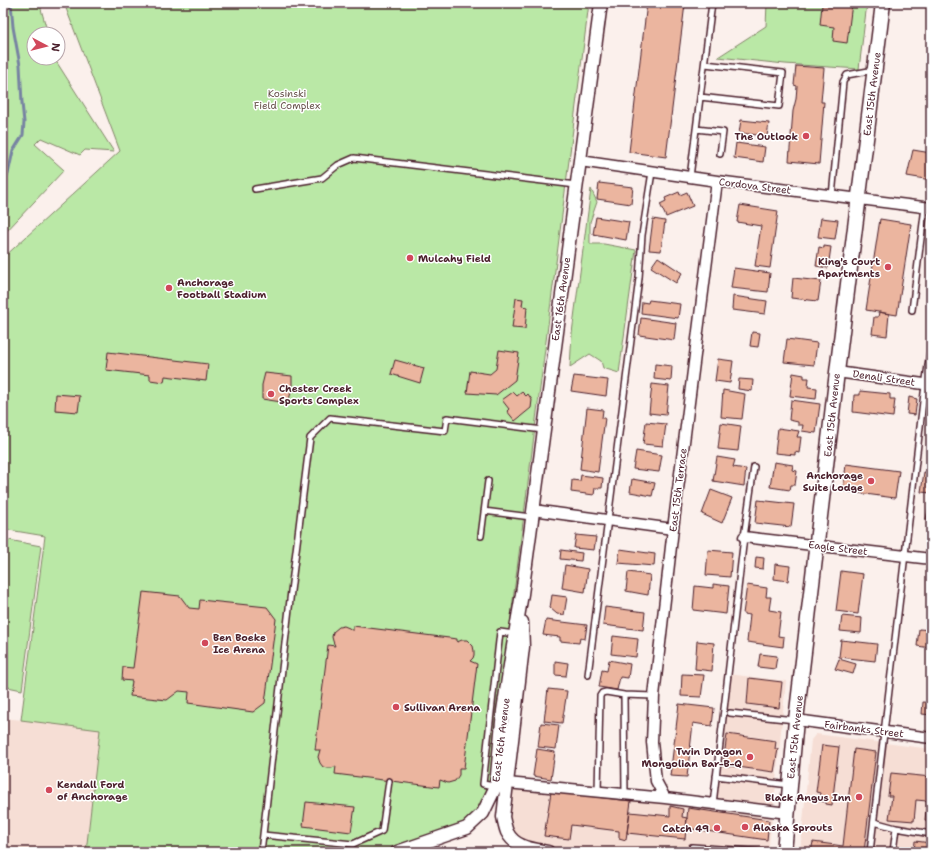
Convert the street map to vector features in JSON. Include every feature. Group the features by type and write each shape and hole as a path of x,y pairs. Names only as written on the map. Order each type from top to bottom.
{"main road":[{"name":"East 15th Avenue","path":"784,852 796,720 837,372 883,3"}],"street":[{"name":"East 16th Avenue","path":"548,852 526,848 516,843 508,832 502,816 501,784 503,712 522,594 601,3"},
{"name":"Cordova Street","path":"580,161 717,181 928,208"},
{"name":"East 15th Terrace","path":"665,798 656,781 652,742 654,696 673,529 717,181"},
{"name":"Denali Street","path":"837,372 928,384"},
{"path":"533,514 608,520 673,529"},
{"name":"Eagle Street","path":"744,537 931,559"},
{"name":"East 16th Avenue","path":"397,852 468,828 483,813 501,784 523,647 522,594"},
{"name":"Fairbanks Street","path":"796,720 931,738"},
{"path":"501,784 665,798 788,813"}],"lane":[{"path":"690,177 712,3"},
{"path":"700,97 779,106 783,72 705,64"},
{"path":"832,196 843,82 848,75 875,70"},
{"path":"696,129 723,132 720,154"},
{"path":"255,189 322,178 338,165 354,158 576,185"},
{"path":"588,675 639,278 642,234 652,172"},
{"path":"912,310 928,208"},
{"path":"870,852 905,556 928,384 931,345"},
{"path":"261,852 310,438 330,418 445,430 447,418 544,430"},
{"path":"713,804 744,537 754,467"},
{"path":"481,536 488,481"},
{"path":"484,511 533,514"},
{"path":"598,792 600,696 602,693 606,692 624,695 654,696"},
{"path":"624,695 625,794"},
{"path":"730,713 796,720"},
{"path":"716,776 790,785"},
{"path":"263,835 353,844 382,831 389,781"},
{"path":"874,822 896,828 931,834"},
{"path":"893,852 896,828"},
{"path":"692,847 764,852"}],"shaded area":[{"path":"728,674 786,681 768,852 576,852 531,843 521,839 509,826 510,799 516,784 713,804"},
{"name":"Kendall Ford of Anchorage","path":"3,718 102,728 86,852 3,852"},
{"path":"816,734 931,749 931,852 800,852 811,740"}],"green space":[{"path":"3,3 42,3 41,9 46,26 26,26 26,66 59,66 114,152 85,150 80,155 41,138 35,144 64,170 3,235"},
{"name":"Chester Creek Sports Complex","path":"64,3 589,3 485,821 387,852 86,852 100,730 21,720 45,536 3,529 3,258 120,151"},
{"path":"767,3 867,3 859,69 785,64 718,57 766,26"},
{"path":"591,189 597,202 590,222 590,244 604,244 636,250 619,373 603,368 601,361 590,354 570,367 572,333"},
{"path":"3,539 41,546 22,690 3,686"}],"building":[{"path":"647,3 685,4 666,157 629,152"},
{"path":"832,3 852,3 847,43 833,41 834,27 820,25 822,5 831,6"},
{"name":"The Outlook","path":"796,66 824,68 821,102 824,102 819,164 789,161 793,111 797,86 794,85"},
{"path":"741,120 769,123 767,136 739,133"},
{"path":"736,143 765,147 763,162 734,158"},
{"path":"913,150 931,153 931,180 907,176"},
{"path":"599,183 633,187 631,204 597,199"},
{"path":"679,192 680,195 687,192 693,206 666,217 660,204 666,201 665,198"},
{"path":"740,205 778,211 770,268 755,266 761,226 737,222"},
{"path":"596,217 629,222 626,240 593,234"},
{"path":"821,218 838,220 835,239 818,237"},
{"path":"653,219 665,221 661,251 649,250"},
{"name":"King's Court Apartments","path":"880,219 911,224 897,315 866,310"},
{"path":"824,246 831,247 828,268 816,266 819,247 824,248"},
{"path":"658,257 682,273 676,283 651,267"},
{"path":"734,268 770,273 768,292 731,288"},
{"path":"793,278 821,281 818,301 791,298"},
{"path":"733,296 767,301 765,314 732,310"},
{"path":"516,298 523,299 522,306 527,307 525,329 512,328"},
{"path":"649,300 680,304 678,318 641,313 642,302 648,303"},
{"path":"879,312 889,314 887,336 872,334 874,317 878,317"},
{"path":"641,318 676,323 674,340 639,335"},
{"path":"752,332 760,333 758,347 750,346"},
{"path":"787,339 817,343 814,365 784,362"},
{"path":"499,350 519,353 515,380 496,395 467,393 470,371 490,374 496,369"},
{"path":"108,352 208,364 206,381 165,376 164,382 150,380 150,375 106,370"},
{"path":"718,359 733,361 730,383 715,381"},
{"path":"395,360 424,368 420,383 391,374"},
{"path":"655,364 672,366 671,381 654,379"},
{"path":"265,373 292,376 292,389 288,403 262,399 262,385"},
{"path":"793,373 804,375 804,378 809,378 808,387 817,388 816,399 790,396"},
{"path":"574,376 608,380 606,396 571,391"},
{"path":"739,379 753,380 752,391 738,389"},
{"path":"652,384 669,386 666,415 649,413"},
{"path":"723,390 745,394 742,419 721,417"},
{"path":"860,391 890,394 890,399 895,399 893,417 853,412 854,395 860,395"},
{"path":"513,392 517,396 522,392 526,396 528,394 532,400 531,408 515,421 507,411 509,409 502,400"},
{"path":"56,394 80,396 78,412 55,410"},
{"path":"909,397 917,399 915,415 907,414"},
{"path":"791,400 820,404 816,433 802,431 803,425 798,425 798,422 789,420"},
{"path":"587,408 603,410 602,418 605,418 598,472 580,469"},
{"path":"646,422 666,424 663,446 643,444"},
{"path":"721,423 741,426 738,451 718,449"},
{"path":"778,428 799,431 797,437 801,437 799,453 795,452 795,455 775,453"},
{"path":"636,451 662,455 659,472 633,469"},
{"path":"717,457 735,460 733,467 746,469 744,486 713,481"},
{"path":"774,462 793,465 792,470 797,471 795,485 791,485 790,490 770,487"},
{"name":"Anchorage Suite Lodge","path":"846,464 899,471 895,498 843,491"},
{"path":"924,472 931,473 931,493 921,492"},
{"path":"581,475 603,478 602,488 595,488 594,495 571,492 572,480 580,481"},
{"path":"632,479 655,483 652,496 630,492"},
{"path":"711,490 732,498 722,523 702,514"},
{"path":"931,496 931,520 926,519"},
{"path":"758,500 794,504 791,527 755,523"},
{"path":"576,535 596,537 594,550 574,548"},
{"path":"620,549 655,554 654,566 618,563"},
{"path":"561,550 582,553 581,561 560,559"},
{"path":"708,550 732,552 730,577 706,575"},
{"path":"756,557 764,558 763,569 755,568"},
{"path":"775,564 790,566 788,581 774,579"},
{"path":"565,565 588,569 585,592 562,588"},
{"path":"841,571 863,574 858,614 836,611"},
{"path":"628,572 650,575 648,595 626,591"},
{"path":"713,584 729,586 726,614 693,610 695,586 713,588"},
{"path":"747,585 767,588 766,597 771,597 769,610 781,612 778,636 784,637 783,647 747,642 750,615 743,614"},
{"name":"Ben Boeke Ice Arena","path":"143,592 180,596 189,608 199,609 200,600 267,607 276,619 265,703 253,712 188,703 189,692 179,691 167,700 130,696 132,681 122,680 123,667 133,668"},
{"path":"552,595 567,597 564,615 557,614 550,608"},
{"path":"605,607 645,612 643,630 603,625"},
{"path":"842,616 862,618 861,633 840,631"},
{"path":"546,620 587,625 585,639 580,638 579,643 560,641 560,637 543,635"},
{"name":"Sullivan Arena","path":"344,626 353,631 353,626 457,639 457,642 467,640 473,646 474,655 470,661 477,664 464,768 459,768 459,775 455,781 448,783 440,780 439,787 335,774 336,766 328,768 323,767 320,763 318,757 320,750 315,750 328,645 335,646 332,637 333,632 339,627"},
{"path":"919,629 931,630 931,648 917,646"},
{"path":"613,636 638,639 636,657 611,654"},
{"path":"841,640 877,644 875,661 839,657"},
{"path":"697,641 714,643 712,671 695,669"},
{"path":"760,654 777,656 775,669 758,667"},
{"path":"839,659 856,664 853,674 835,669"},
{"path":"609,660 630,664 628,678 620,677 617,690 599,687 602,670 607,671"},
{"path":"555,661 568,663 566,676 555,675"},
{"path":"682,674 704,675 701,697 681,696"},
{"path":"749,678 782,682 779,708 747,704"},
{"path":"548,689 567,691 562,723 544,721"},
{"path":"923,702 931,703 931,715 922,714"},
{"path":"679,704 714,708 712,726 693,723 687,777 670,776"},
{"path":"541,723 559,725 556,749 538,747"},
{"name":"Twin Dragon Mongolian Bar-B-Q","path":"727,734 776,741 775,749 778,749 774,772 723,765"},
{"path":"822,745 839,747 832,805 819,801 820,793 816,792"},
{"path":"537,749 555,752 551,779 533,776"},
{"name":"Black Angus Inn","path":"854,749 876,752 864,852 811,852 813,842 843,846"},
{"path":"891,773 931,777 931,821 925,820 927,801 916,800 914,821 889,819 892,796 888,796"},
{"path":"551,792 631,801 626,840 619,838 619,831 571,825 569,839 544,836"},
{"path":"306,802 355,807 351,832 303,826"},
{"path":"670,806 683,809 682,817 687,818 685,839 627,833 630,812 670,816"},
{"path":"688,808 769,820 767,840 686,828"},
{"path":"915,841 931,843 931,852 914,852"}],"waterway":[{"path":"3,182 8,174 13,151 23,135 24,122 20,65 13,27 11,3"}],"place":[{"name":"The Outlook","path":"806,136"},
{"name":"Mulcahy Field","path":"410,258"},
{"name":"King's Court Apartments","path":"888,267"},
{"name":"Anchorage Football Stadium","path":"169,288"},
{"name":"Chester Creek Sports Complex","path":"271,394"},
{"name":"Anchorage Suite Lodge","path":"871,481"},
{"name":"Ben Boeke Ice Arena","path":"205,643"},
{"name":"Sullivan Arena","path":"396,707"},
{"name":"Twin Dragon Mongolian Bar-B-Q","path":"750,757"},
{"name":"Kendall Ford of Anchorage","path":"49,790"},
{"name":"Black Angus Inn","path":"859,797"},
{"name":"Alaska Sprouts","path":"745,827"},
{"name":"Catch 49","path":"717,828"}],"park label":[{"name":"Kosinski Field Complex","path":"287,98"}]}
